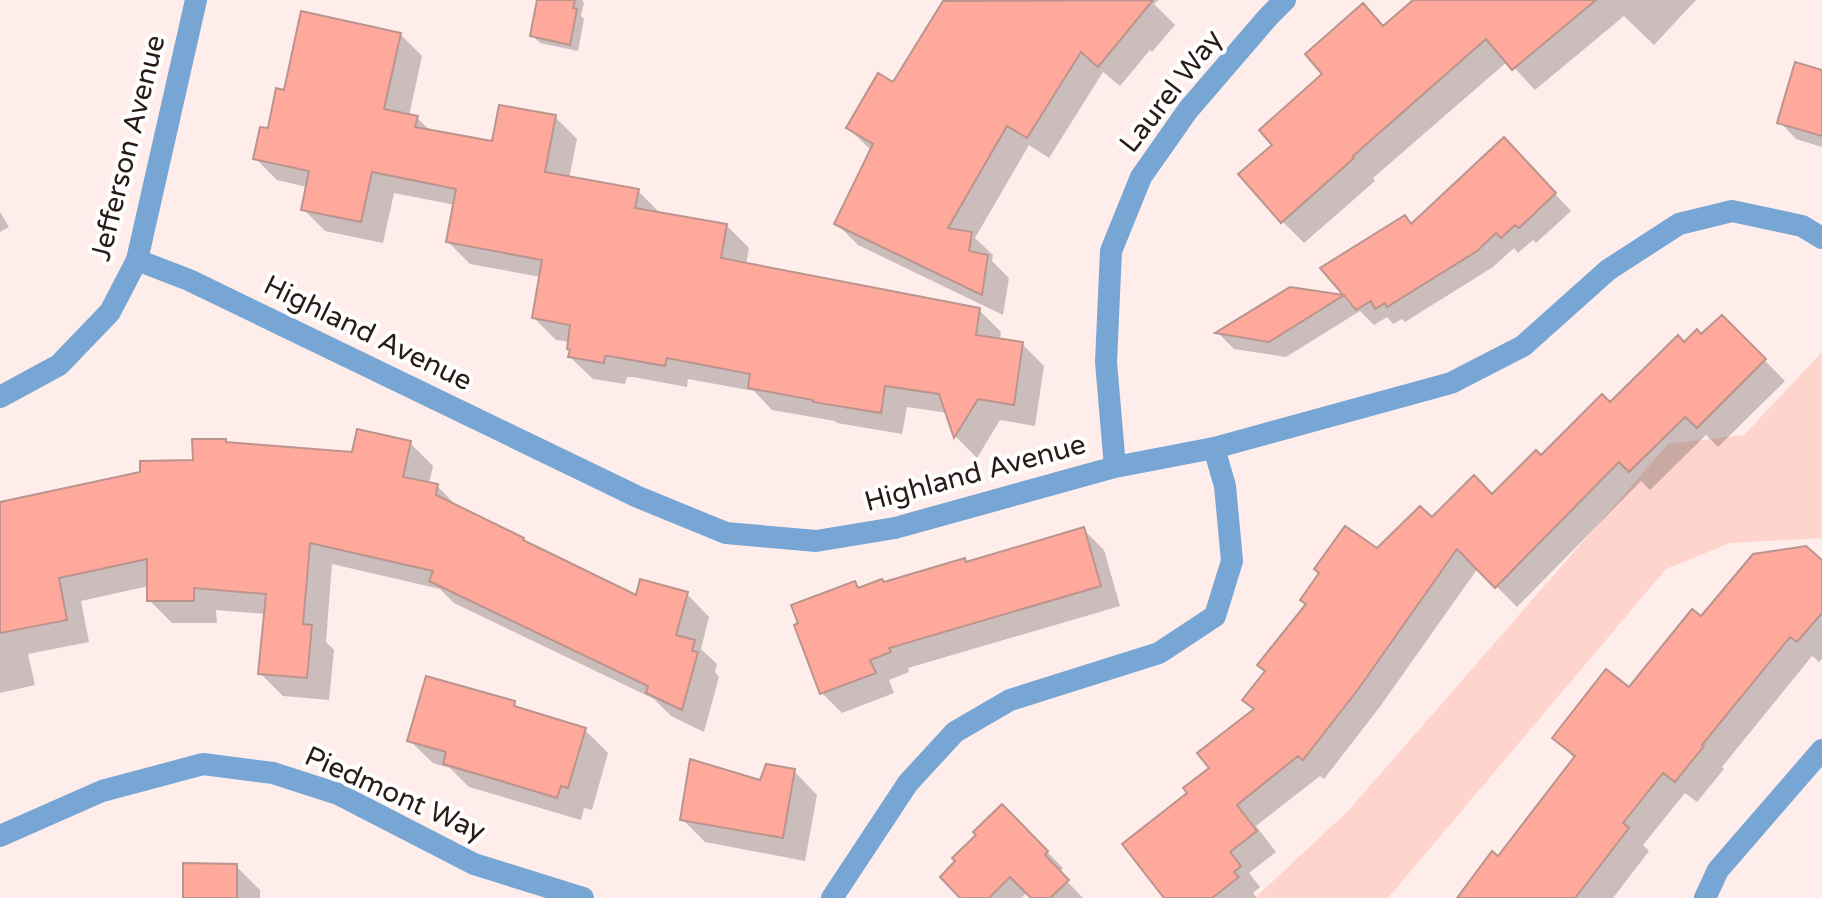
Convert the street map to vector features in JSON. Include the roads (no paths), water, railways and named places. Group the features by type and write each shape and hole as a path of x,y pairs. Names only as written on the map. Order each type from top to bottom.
{"street":[{"name":"Jefferson Avenue","path":"0,397 59,365 110,312 137,260 196,0"},
{"name":"Laurel Way","path":"1115,467 1106,362 1111,251 1141,177 1188,110 1285,0"},
{"name":"Highland Avenue","path":"137,260 189,280 638,497 726,533 816,541 895,528 1115,467 1214,448 1451,383 1523,346 1608,270 1679,224 1732,211 1802,226 1822,238"},
{"path":"832,898 908,783 955,732 1010,700 1159,653 1215,616 1232,561 1225,486 1214,448"},
{"path":"1705,898 1718,870 1822,750"},
{"name":"Piedmont Way","path":"0,836 102,791 203,764 273,773 338,794 474,864 583,898"}]}
